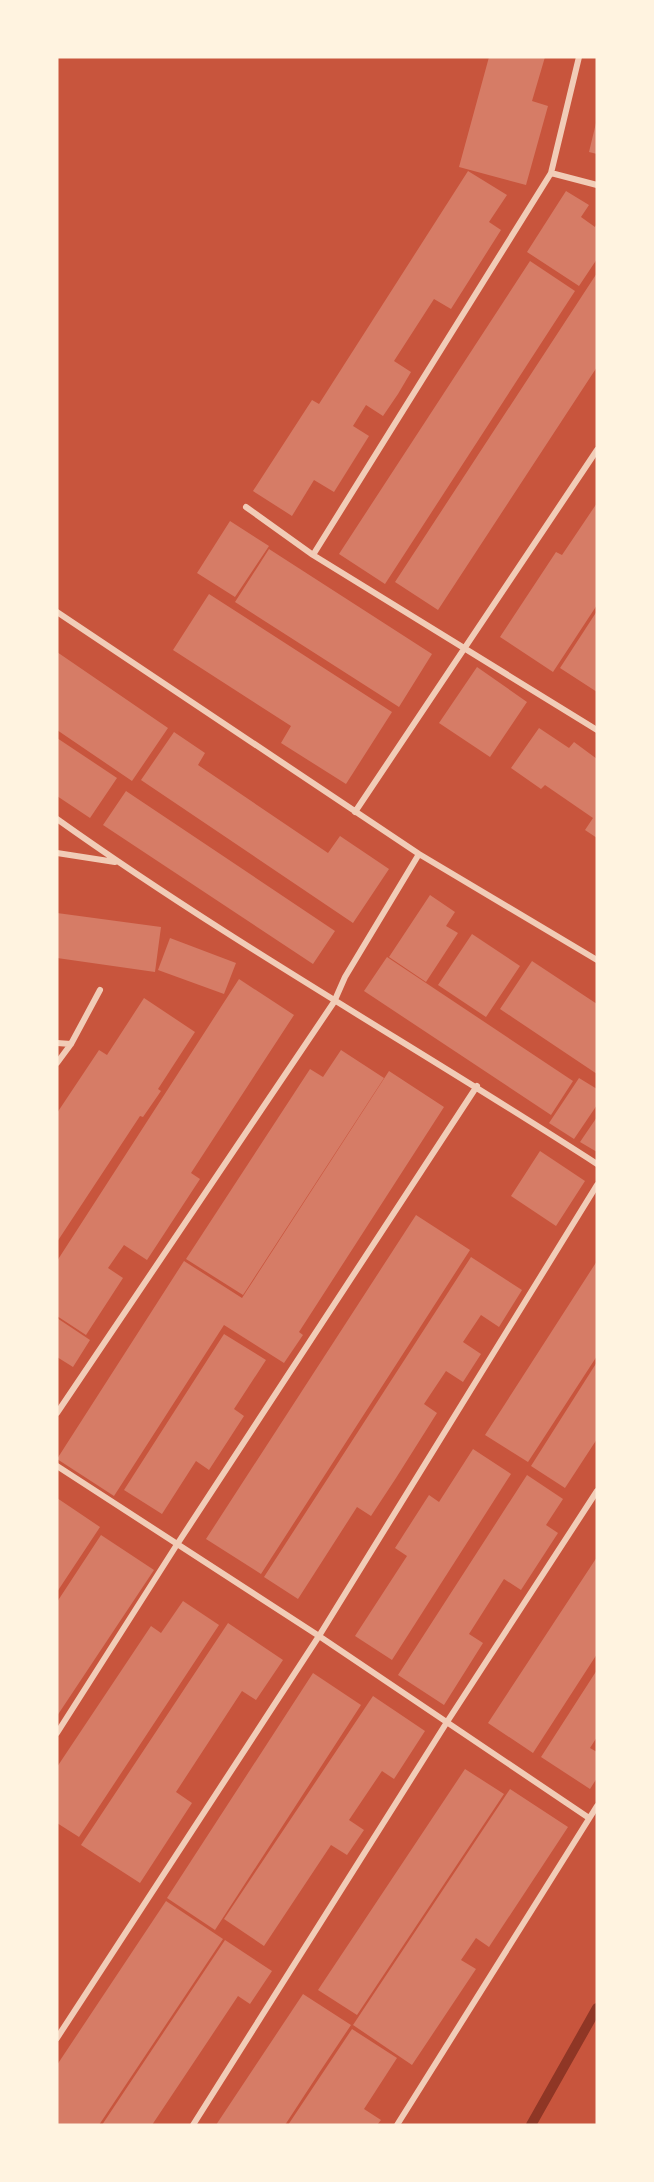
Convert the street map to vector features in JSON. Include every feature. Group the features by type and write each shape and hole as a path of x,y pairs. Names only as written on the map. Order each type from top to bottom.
{"street":[{"path":"313,555 551,173 579,57"},
{"path":"551,173 597,185"},
{"path":"355,812 597,450"},
{"path":"246,507 313,555 597,730"},
{"path":"57,612 419,854 597,960"},
{"path":"57,819 118,863 334,1002 477,1086 597,1164"},
{"path":"57,853 118,863"},
{"path":"57,1413 334,1002 345,977 419,854"},
{"path":"57,1063 71,1044 100,990"},
{"path":"57,1043 71,1044"},
{"path":"57,1733 176,1546 477,1086"},
{"path":"57,2038 319,1636 597,1185"},
{"path":"57,1466 176,1546 319,1636 589,1818"},
{"path":"193,2125 447,1722 597,1491"},
{"path":"397,2125 597,1806"}],"building":[{"path":"489,57 545,57 532,101 548,106 526,185 459,167"},
{"path":"597,123 597,154 589,152"},
{"path":"468,171 507,195 489,222 501,230 451,309 434,299 394,361 411,372 383,416 366,405 353,426 369,436 334,492 314,480 292,516 253,491 312,400 319,404"},
{"path":"566,191 589,205 581,217 595,227 597,223 597,259 579,286 527,252"},
{"path":"530,261 575,291 385,584 339,554"},
{"path":"597,273 597,367 438,610 395,582"},
{"path":"597,503 597,605 553,672 500,637 556,552 562,555"},
{"path":"230,521 269,546 235,597 197,573"},
{"path":"269,549 432,654 399,707 235,602"},
{"path":"209,594 392,712 346,784 281,743 291,726 173,650"},
{"path":"597,611 597,692 560,668"},
{"path":"57,652 168,728 132,781 57,730"},
{"path":"477,667 527,702 490,757 439,723"},
{"path":"539,728 569,748 574,742 597,759 597,838 585,830 593,818 545,785 541,789 511,768"},
{"path":"174,732 205,753 198,765 328,853 340,836 389,869 353,923 141,780"},
{"path":"57,738 117,778 90,818 57,796"},
{"path":"126,791 335,931 313,964 103,825"},
{"path":"430,895 455,912 446,926 458,933 426,982 389,957"},
{"path":"57,913 161,927 155,972 57,958"},
{"path":"472,934 520,966 486,1017 438,985"},
{"path":"170,938 236,963 224,994 158,970"},
{"path":"387,957 573,1081 551,1115 364,991"},
{"path":"532,961 597,1004 597,1074 500,1009"},
{"path":"239,979 294,1015 191,1173 200,1179 147,1260 124,1245 108,1268 123,1278 86,1335 57,1316 57,1261"},
{"path":"144,998 195,1032 158,1089 161,1091 143,1117 140,1116 57,1242 57,1113 99,1050 107,1055"},
{"path":"341,1050 384,1078 243,1295 186,1259 310,1069 323,1077"},
{"path":"389,1071 444,1107 299,1332 303,1335 284,1363 224,1325 114,1496 57,1459 184,1261 242,1298"},
{"path":"579,1078 597,1089 597,1105 574,1139 549,1123"},
{"path":"597,1117 597,1152 580,1142"},
{"path":"540,1151 585,1181 556,1226 511,1196"},
{"path":"416,1215 470,1250 261,1574 206,1539"},
{"path":"471,1257 522,1290 499,1327 481,1315 463,1342 481,1354 463,1382 446,1371 424,1404 437,1413 396,1478 371,1516 357,1507 298,1599 264,1577"},
{"path":"597,1261 597,1356 528,1462 485,1435"},
{"path":"57,1318 90,1340 73,1367 57,1357"},
{"path":"224,1334 266,1360 234,1409 244,1416 209,1470 196,1461 162,1514 124,1490"},
{"path":"597,1362 597,1439 565,1488 531,1466"},
{"path":"473,1449 511,1474 392,1660 355,1636 407,1556 395,1548 429,1495 439,1502"},
{"path":"527,1475 563,1499 546,1525 558,1533 521,1590 504,1579 469,1634 483,1643 444,1705 398,1675"},
{"path":"57,1498 100,1527 57,1592"},
{"path":"101,1535 154,1570 57,1716 57,1602"},
{"path":"597,1557 597,1654 533,1753 488,1723"},
{"path":"183,1601 219,1625 79,1837 57,1823 57,1767 151,1626 161,1633"},
{"path":"228,1623 283,1660 256,1700 242,1691 176,1792 192,1803 140,1883 81,1845"},
{"path":"597,1670 597,1737 590,1748 597,1752 597,1778 590,1789 541,1757"},
{"path":"313,1673 361,1705 215,1930 167,1898"},
{"path":"373,1696 425,1731 394,1779 382,1771 349,1820 364,1830 347,1855 331,1845 264,1946 224,1919"},
{"path":"465,1769 504,1794 357,2015 318,1990"},
{"path":"510,1789 568,1827 489,1947 476,1938 461,1960 476,1969 412,2065 353,2025"},
{"path":"166,1901 223,1939 99,2125 57,2125 57,2065"},
{"path":"225,1940 272,1971 250,2004 238,1996 152,2125 102,2125"},
{"path":"303,1994 351,2025 285,2125 216,2125"},
{"path":"352,2029 397,2058 364,2109 381,2120 377,2125 288,2125"}],"waterway":[{"path":"531,2125 597,2008"}]}
